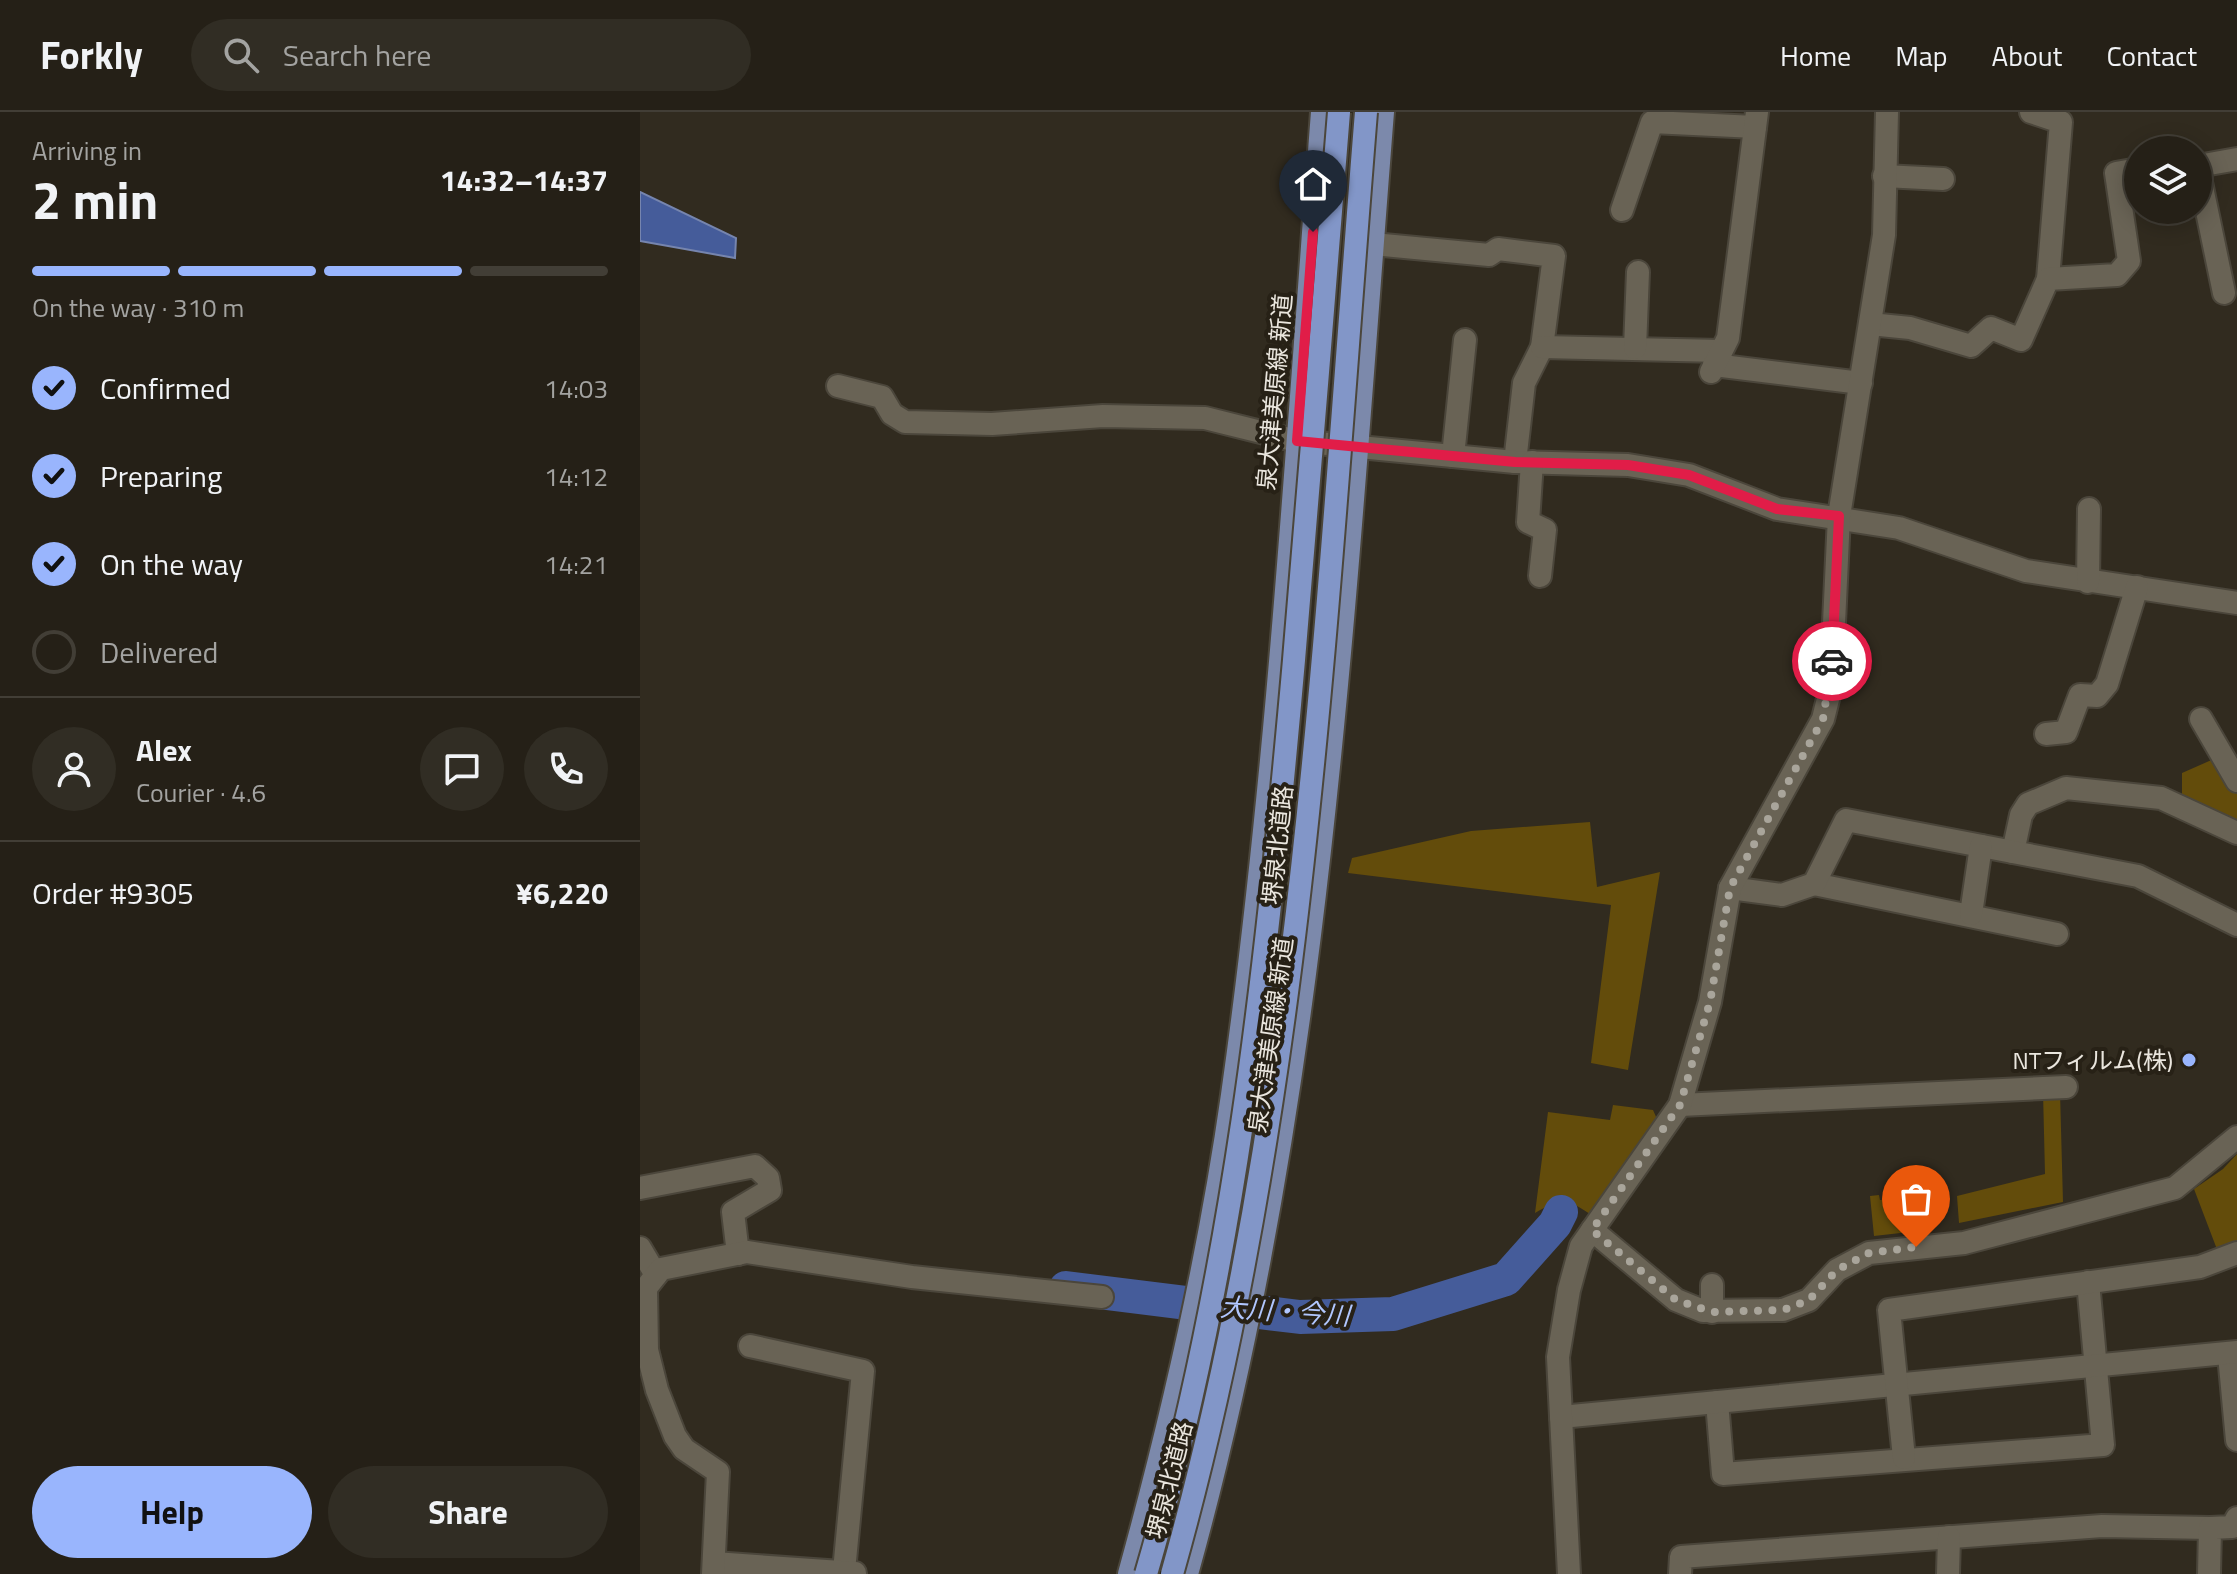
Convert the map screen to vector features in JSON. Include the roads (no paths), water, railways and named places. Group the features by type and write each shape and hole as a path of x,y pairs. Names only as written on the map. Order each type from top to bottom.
{"highway":[{"name":"堺泉北道路","path":"1146,1574 1213,1293 1257,1031 1290,703 1339,112"},
{"name":"堺泉北道路","path":"1172,1574 1239,1292 1282,1034 1313,751 1366,112"}],"main road":[{"name":"泉大津美原線 新道","path":"1129,1574 1151,1493 1189,1319 1231,1098 1251,943 1297,441 1322,112"},
{"name":"泉大津美原線 新道","path":"1187,1574 1258,1281 1287,1107 1312,922 1357,446 1383,112"}],"street":[{"path":"1569,1574 1558,1357 1569,1290 1581,1246 1680,1105 1710,1002 1730,888 1823,719 1831,687 1839,516 1884,235 1887,112"},
{"path":"1870,324 1910,328 1971,346 1991,328 2021,340 2048,279 2061,122 2031,112"},
{"path":"1622,210 1652,122 1756,120 1728,338 1715,363"},
{"path":"2212,164 2237,159"},
{"path":"2048,279 2117,275 2129,261 2116,173 2124,172"},
{"path":"1884,176 1943,179"},
{"path":"2210,224 2224,293"},
{"path":"1373,244 1489,255 1498,249 1554,256 1542,347 1524,383 1528,522 1545,530 1540,576"},
{"path":"1635,348 1638,272"},
{"path":"1453,456 1465,340"},
{"path":"1542,347 1635,348 1715,363 1861,383"},
{"path":"838,386 882,397 892,414 905,422 992,424 1103,416 1205,418 1297,441 1524,462 1628,465 1689,475 1777,509 1839,516 1899,528 2026,571 2237,603"},
{"path":"2088,582 2089,509"},
{"path":"2046,734 2066,732 2080,695 2097,696 2107,684 2137,587"},
{"path":"2201,719 2237,781"},
{"path":"2013,852 2021,815 2028,804 2066,788 2161,798 2237,833"},
{"path":"1814,884 1846,820 2138,876 2237,925"},
{"path":"1971,914 1981,846"},
{"path":"1730,888 1782,895 1814,884 2057,934"},
{"path":"1680,1105 2066,1087"},
{"path":"1592,1230 1676,1300 1712,1312 1783,1310 1809,1300 1837,1270 1869,1253 1964,1243 2175,1188 2237,1137"},
{"path":"640,1188 755,1166 768,1178 770,1190 733,1212 738,1254"},
{"path":"640,1176 679,1177"},
{"path":"640,1248 647,1284 647,1350 675,1436 684,1449 718,1472 713,1568 849,1572 863,1371 750,1346"},
{"path":"1904,1458 1889,1310 2200,1267 2237,1253"},
{"path":"647,1284 661,1269 738,1254 1018,1290 1102,1297"},
{"path":"1717,1402 1723,1474 2103,1445 2088,1282"},
{"path":"1712,1285 1712,1312"},
{"path":"1561,1417 2233,1354 2237,1440"},
{"path":"1680,1574 1681,1557 2102,1526 2232,1527 2237,1518"},
{"path":"2209,1574 2210,1528"},
{"path":"1948,1574 1949,1537"}],"water":[{"path":"640,192 736,238 735,258 640,241"}],"waterway":[{"name":"大川・今川","path":"1066,1288 1300,1317 1393,1314 1506,1279 1555,1224 1561,1212"}],"place":[{"name":"NTフィルム(株)","path":"2189,1060"}]}
